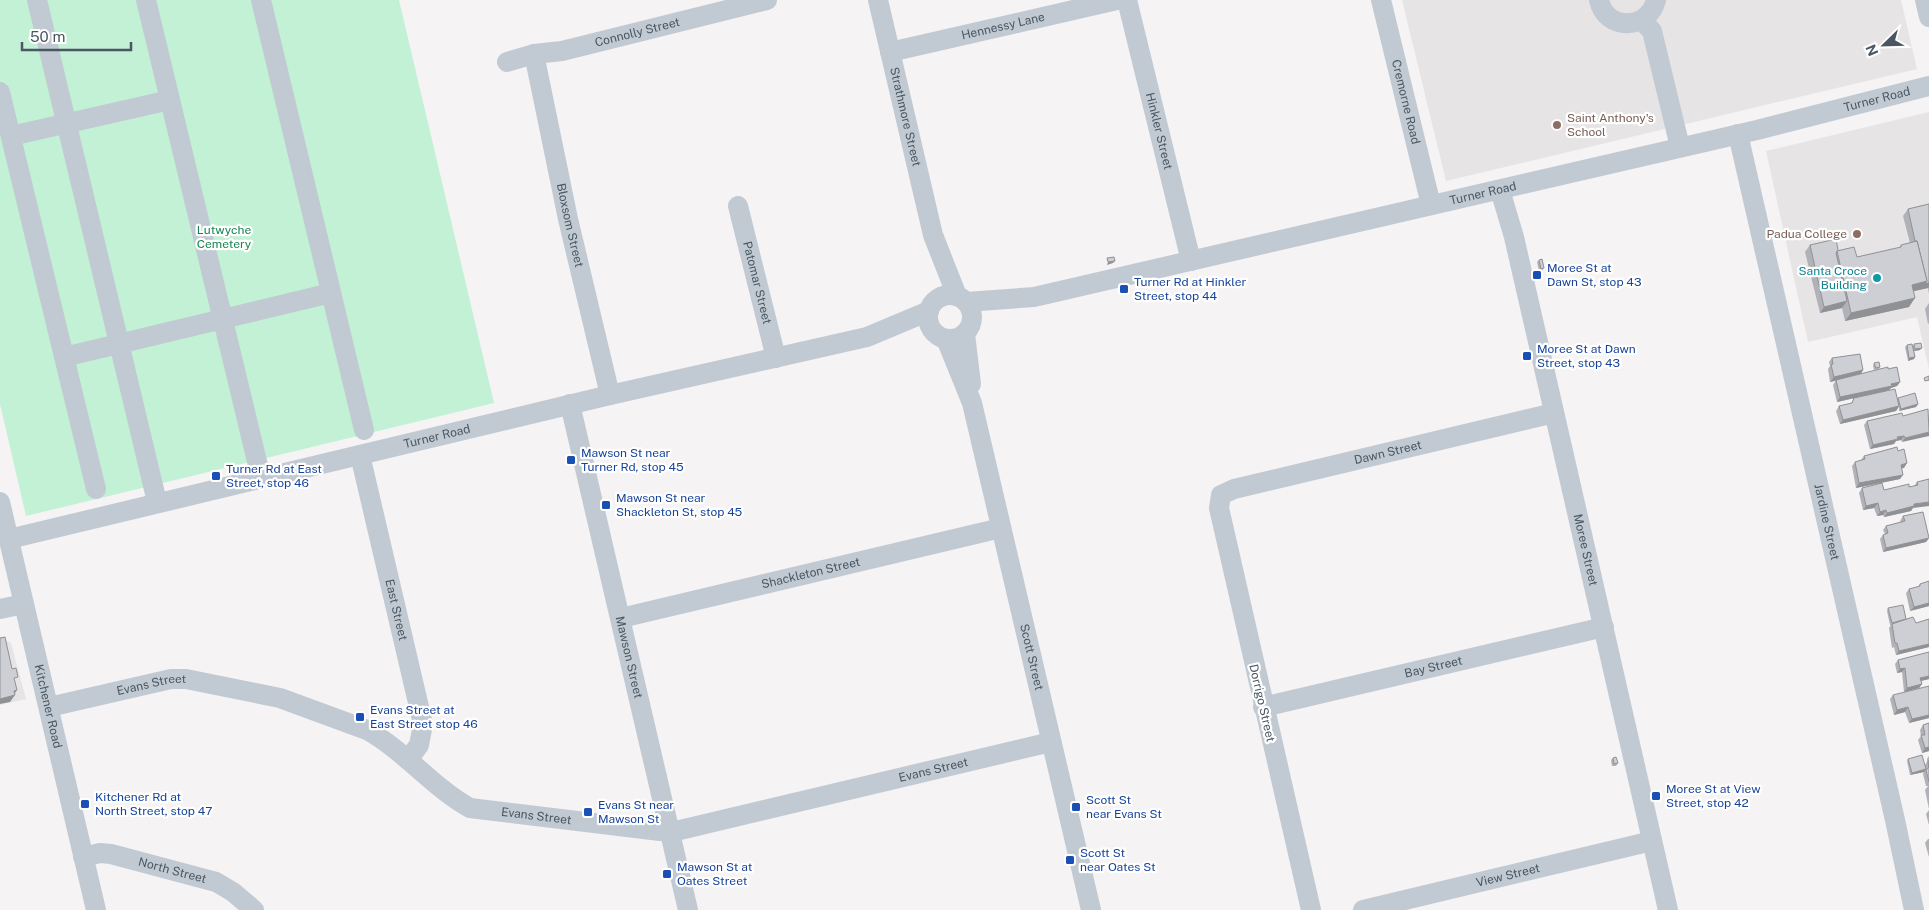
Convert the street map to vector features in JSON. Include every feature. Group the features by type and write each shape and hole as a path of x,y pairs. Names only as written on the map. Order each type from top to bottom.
{"street":[{"path":"37,0 157,502"},
{"path":"146,0 260,478"},
{"path":"261,0 364,430"},
{"name":"Connolly Street","path":"507,62 534,54 562,51 767,0"},
{"name":"Strathmore Street","path":"878,0 933,235 961,299"},
{"name":"Hennessy Lane","path":"890,52 1117,0"},
{"name":"Hinkler Street","path":"1127,0 1191,261"},
{"name":"Cremorne Road","path":"1381,0 1431,205"},
{"path":"1600,0 1606,14 1623,24 1633,24 1650,15 1656,0"},
{"path":"1925,0 1929,17"},
{"path":"1642,20 1652,31 1680,147"},
{"name":"Bloxsom Street","path":"534,54 568,219 610,395"},
{"name":"Turner Road","path":"9,539 570,404 867,336 916,331 954,333 989,314 1034,297 1738,134 1929,86"},
{"path":"0,92 96,490"},
{"path":"11,136 170,100"},
{"name":"Jardine Street","path":"1738,134 1896,820 1914,910"},
{"name":"Moree Street","path":"1500,190 1514,237 1668,910"},
{"name":"Patomar Street","path":"738,206 776,358"},
{"name":"Strathmore Street","path":"932,306 933,235"},
{"path":"64,357 331,292"},
{"name":"Turner Road","path":"867,336 932,306 950,295 961,299 1034,297"},
{"path":"932,306 929,322 954,333 972,313 961,299"},
{"name":"Scott Street","path":"954,333 970,369 972,403 1091,910"},
{"name":"Mawson Street","path":"570,404 688,910"},
{"name":"Dawn Street","path":"1222,495 1234,489 1554,413"},
{"name":"East Street","path":"360,455 423,724 419,745 408,760"},
{"name":"Dorrigo Street","path":"1222,495 1219,508 1310,910"},
{"name":"Kitchener Road","path":"0,502 96,910"},
{"name":"Shackleton Street","path":"621,618 1001,528"},
{"path":"0,609 24,604"},
{"name":"Bay Street","path":"1263,707 1604,626"},
{"name":"Evans Street","path":"48,708 171,679 186,679 280,698 368,730 446,792 470,808 670,830 1051,742"},
{"name":"View Street","path":"1363,910 1652,841"},
{"name":"North Street","path":"83,857 111,854 210,880 226,886 254,910"}],"shaded area":[{"name":"Saint Anthony's School","path":"1402,0 1901,0 1917,69 1446,181"},
{"name":"Padua College","path":"1929,112 1929,369 1917,317 1808,342 1766,151"},
{"path":"0,637 11,643 26,699 0,705"}],"green space":[{"name":"Lutwyche Cemetery","path":"0,0 399,0 494,403 26,516 0,404"}],"building":[{"path":"1929,204 1929,283 1925,283 1927,281 1908,209"},
{"name":"Santa Croce Building","path":"1836,239 1838,250 1836,253 1847,301 1824,307 1810,245"},
{"name":"Santa Croce Building","path":"1917,241 1927,281 1912,285 1915,298 1851,313 1837,251 1854,247 1857,257 1901,247 1901,245"},
{"path":"1114,257 1115,261 1108,262 1107,258"},
{"path":"1542,259 1544,268 1541,269 1539,260"},
{"path":"1921,343 1922,348 1915,349 1914,344"},
{"path":"1912,344 1915,357 1909,358 1907,345"},
{"path":"1860,354 1863,370 1834,377 1831,365 1833,364 1832,358"},
{"path":"1879,362 1880,367 1876,368 1874,363"},
{"path":"1888,367 1888,369 1897,367 1900,382 1891,384 1892,386 1840,397 1836,380"},
{"path":"1929,376 1929,380 1925,381 1924,378"},
{"path":"1895,389 1899,406 1843,420 1839,406 1852,403 1854,398"},
{"path":"1915,393 1918,404 1901,409 1898,398"},
{"path":"1928,409 1929,432 1905,438 1904,436 1897,437 1898,439 1873,445 1867,421 1902,413 1903,416"},
{"path":"1897,447 1898,451 1904,449 1907,463 1901,465 1903,475 1859,483 1855,462 1865,459 1864,456"},
{"path":"1929,479 1929,502 1914,504 1914,506 1887,513 1886,510 1880,512 1878,503 1866,506 1862,488 1882,483 1884,490 1909,484 1909,487 1918,485 1917,482"},
{"path":"1923,512 1929,538 1886,548 1883,535 1888,533 1886,526 1905,521 1903,516"},
{"path":"1929,581 1929,603 1914,607 1909,589"},
{"path":"1903,605 1906,619 1892,623 1888,608"},
{"path":"1913,617 1916,623 1929,619 1929,644 1899,651 1897,643 1895,643 1892,624"},
{"path":"5,637 12,669 16,668 18,677 14,678 17,690 14,691 15,695 0,699 0,638"},
{"path":"1929,652 1929,676 1920,678 1922,684 1907,688 1905,668 1900,669 1898,660"},
{"path":"1929,686 1929,715 1912,719 1908,707 1897,710 1893,695"},
{"path":"1929,723 1929,747 1925,748 1921,735 1925,735 1923,725"},
{"path":"1922,755 1926,769 1912,773 1908,759"},
{"path":"1616,757 1618,763 1614,764 1613,758"},
{"path":"1929,767 1929,782 1926,770"}],"place":[{"name":"Saint Anthony's School","path":"1557,125"},
{"name":"Padua College","path":"1857,234"},
{"name":"Moree St at Dawn St, stop 43","path":"1537,275"},
{"name":"Santa Croce Building","path":"1877,278"},
{"name":"Turner Rd at Hinkler Street, stop 44","path":"1124,289"},
{"name":"Moree St at Dawn Street, stop 43","path":"1527,356"},
{"name":"Mawson St near Turner Rd, stop 45","path":"571,460"},
{"name":"Turner Rd at East Street, stop 46","path":"216,476"},
{"name":"Mawson St near Shackleton St, stop 45","path":"606,505"},
{"name":"Evans Street at East Street stop 46","path":"360,717"},
{"name":"Moree St at View Street, stop 42","path":"1656,796"},
{"name":"Kitchener Rd at North Street, stop 47","path":"85,804"},
{"name":"Scott St near Evans St","path":"1076,807"},
{"name":"Evans St near Mawson St","path":"588,812"},
{"name":"Scott St near Oates St","path":"1070,860"},
{"name":"Mawson St at Oates Street","path":"667,874"}]}
